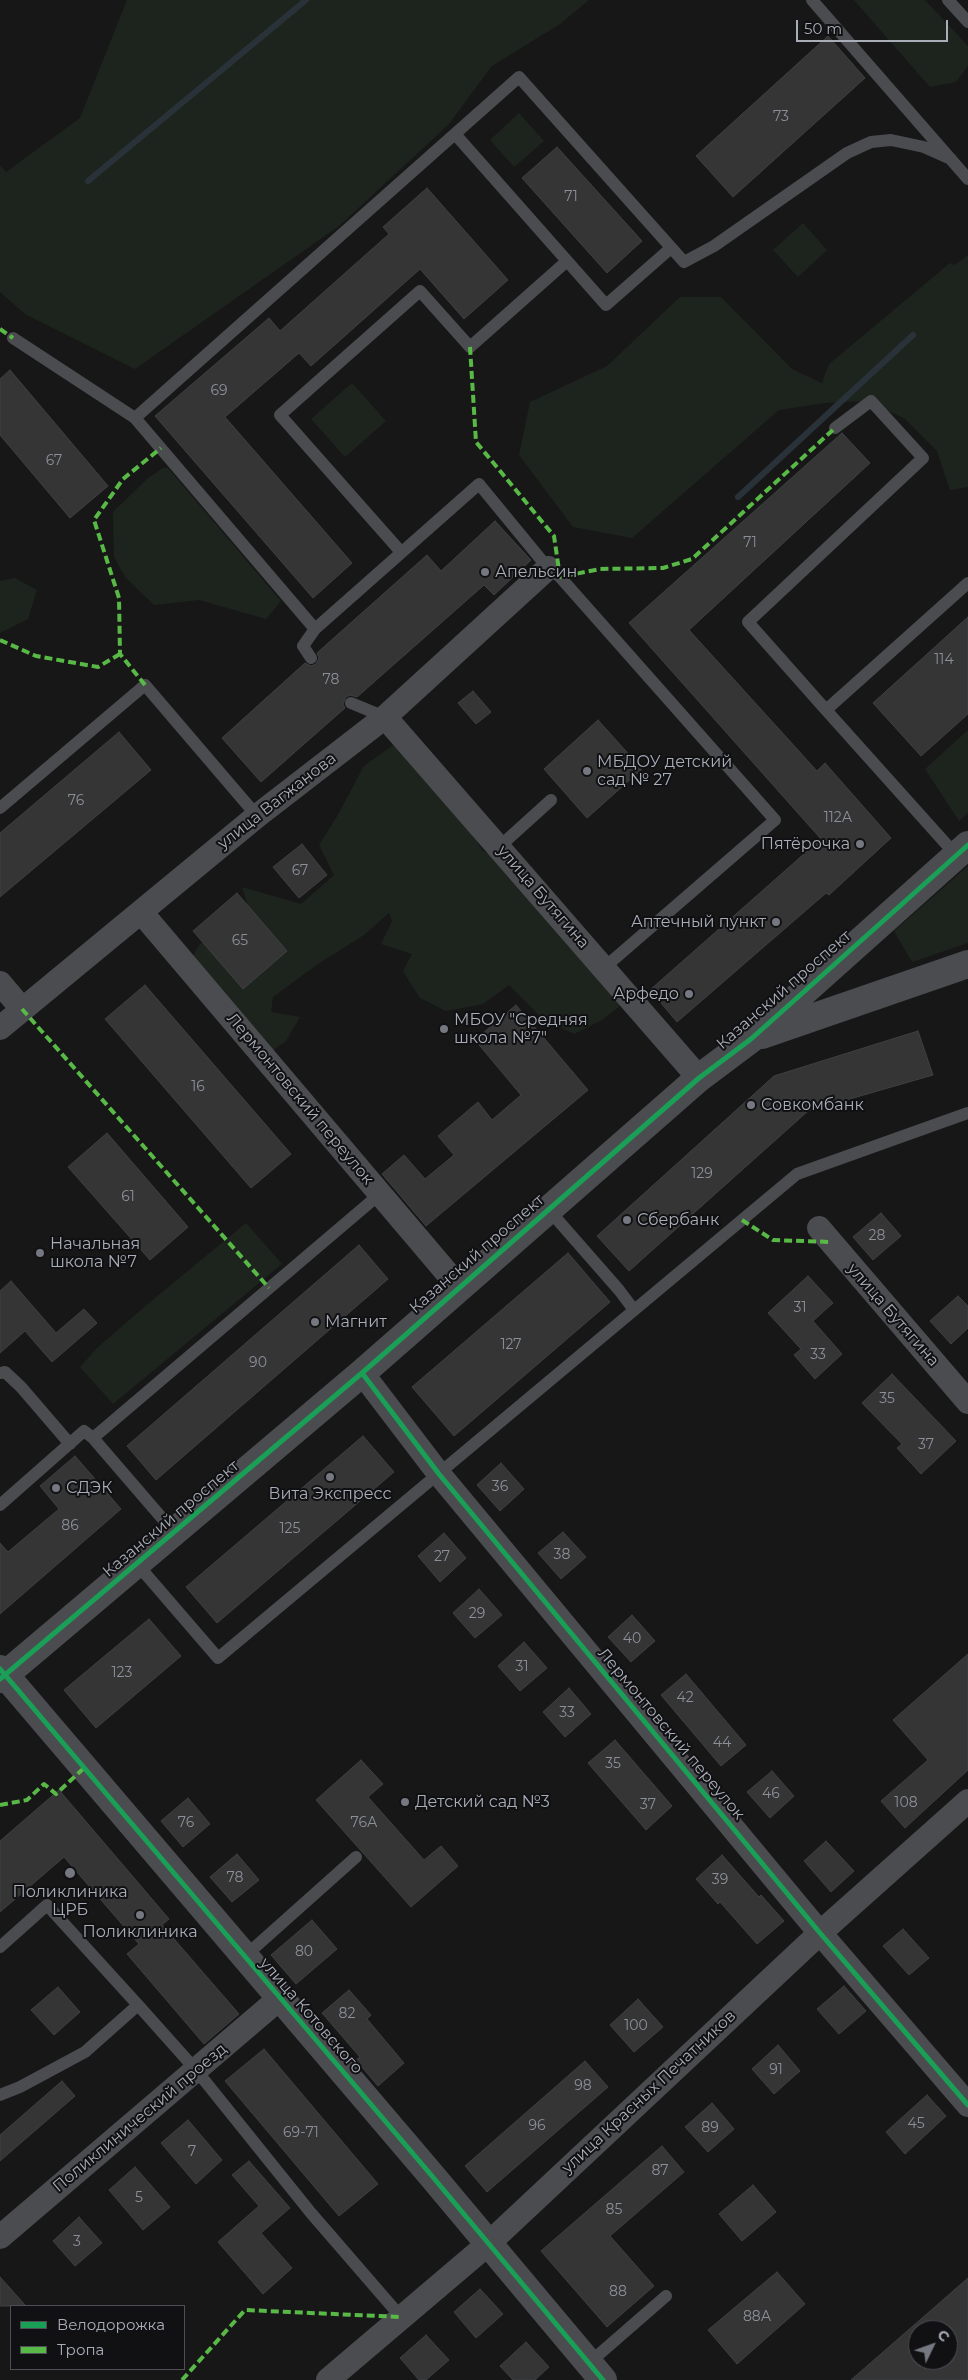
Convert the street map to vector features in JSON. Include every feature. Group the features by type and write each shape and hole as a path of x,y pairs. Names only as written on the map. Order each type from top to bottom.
{"street":[{"name":"улица Вагжанова","path":"0,1028 257,816 385,717 548,568"},
{"name":"улица Бутягина","path":"385,717 605,967 699,1078"},
{"name":"Казанский проспект","path":"2,1674 137,1564 362,1373 459,1286 699,1078 751,1039 962,850"},
{"name":"Лермонтовский переулок","path":"140,912 459,1286"},
{"name":"Казанский проспект","path":"751,1039 968,964"},
{"path":"0,983 22,1009"},
{"name":"улица Бутягина","path":"819,1228 968,1402"},
{"name":"Лермонтовский переулок","path":"362,1373 439,1474 820,1932 968,2106"},
{"name":"улица Котовского","path":"2,1674 280,1998 596,2372"},
{"name":"улица Красных Печатников","path":"328,2380 488,2244 820,1932 968,1801"},
{"name":"Поликлинический проезд","path":"0,2237 280,1998"}],"lane":[{"path":"812,0 968,179"},
{"path":"948,0 968,22"},
{"path":"134,418 519,77 684,262 714,246 846,153 871,142 891,140 924,147 951,159"},
{"path":"455,134 606,305 671,248"},
{"path":"401,552 280,415 420,291 470,347 567,261"},
{"path":"13,338 134,418 315,629"},
{"path":"835,428 871,401 923,458 748,622 826,710 962,850"},
{"path":"311,658 302,646 315,629 479,484 548,568 560,578 775,820 605,967"},
{"path":"826,710 968,583"},
{"path":"0,808 146,685 257,816"},
{"path":"351,703 385,717"},
{"path":"499,847 551,800"},
{"path":"137,1564 218,1658 797,1174 968,1113"},
{"path":"93,1438 381,1193"},
{"path":"548,1209 634,1310"},
{"path":"0,1373 5,1372 21,1387 70,1444"},
{"path":"0,1505 84,1431 93,1438 174,1532"},
{"path":"244,1957 356,1857"},
{"path":"0,1947 47,1905 196,2070 311,2213 401,2317"},
{"path":"0,2095 20,2087 85,2052 138,2005"},
{"path":"596,2372 666,2296"}],"shaded area":[{"path":"127,0 589,0 560,24 492,66 448,125 339,226 135,369 25,314 0,292 0,165 6,172 80,118"},
{"path":"854,0 925,0 968,46 968,66 956,82 930,87"},
{"path":"519,113 544,141 514,167 490,140"},
{"path":"803,223 827,250 798,277 773,250"},
{"path":"968,255 968,487 950,490 937,451 904,418 865,401 825,403 779,410 632,538 573,527 519,455 530,402 607,366 680,297 721,297 792,369 822,383 829,364 950,263 955,265"},
{"path":"352,383 386,421 345,457 311,419"},
{"path":"163,468 168,468 281,601 266,619 199,600 154,605 125,577 114,557 113,512 147,479"},
{"path":"15,578 37,590 28,619 0,633 0,581"},
{"path":"968,730 968,813 959,821 925,769"},
{"path":"393,745 408,750 454,804 482,850 502,862 621,1005 602,1020 574,1034 542,1018 509,985 483,1004 446,1011 420,998 403,971 412,954 381,944 392,921 389,913 364,935 321,962 273,997 271,1012 300,1017 286,1041 266,1055 189,963 200,944 232,928 250,912 242,887 301,904 334,875 319,845 339,813 364,766"},
{"path":"968,866 968,943 912,962 894,931"},
{"path":"246,1223 282,1264 113,1404 80,1367 97,1348"}],"building":[{"path":"828,36 865,78 733,197 696,156"},
{"path":"557,147 642,241 607,273 522,178"},
{"path":"427,188 508,280 464,319 420,269 311,366 299,353 225,417 352,563 313,598 155,416 269,318 280,331 389,234 383,227"},
{"path":"10,370 108,486 70,518 0,435 0,379"},
{"path":"842,433 870,463 689,630 817,771 825,763 891,838 829,895 826,893 677,1022 650,990 821,839 629,623"},
{"path":"495,521 531,560 494,595 484,585 357,697 350,695 346,697 343,704 345,708 261,782 222,738 305,663 311,666 316,664 319,658 317,653 427,555 441,571"},
{"path":"968,617 968,714 921,756 873,703"},
{"path":"473,691 491,712 476,724 458,703"},
{"path":"598,720 642,769 587,818 544,769"},
{"path":"119,732 151,770 0,897 0,833"},
{"path":"302,844 327,875 299,898 273,867"},
{"path":"237,893 287,951 243,989 193,931"},
{"path":"145,985 291,1154 251,1188 105,1019"},
{"path":"516,1005 588,1090 426,1226 382,1174 404,1155 425,1179 454,1155 438,1136 478,1102 492,1120 521,1095 475,1040"},
{"path":"918,1031 933,1075 808,1111 629,1271 597,1236 774,1076"},
{"path":"107,1133 188,1227 150,1260 68,1167"},
{"path":"881,1213 901,1236 873,1260 853,1237"},
{"path":"359,1245 388,1279 156,1480 127,1446"},
{"path":"568,1253 610,1302 454,1436 412,1387"},
{"path":"808,1276 833,1303 813,1321 842,1354 815,1379 794,1355 801,1349 768,1313"},
{"path":"11,1281 56,1333 84,1309 97,1323 52,1362 25,1331 0,1353 0,1291"},
{"path":"958,1296 968,1306 968,1328 951,1344 930,1321"},
{"path":"892,1374 956,1441 921,1474 897,1448 902,1444 862,1403"},
{"path":"363,1436 394,1472 217,1623 186,1587"},
{"path":"75,1456 121,1509 0,1614 0,1543 8,1552 59,1509 40,1486"},
{"path":"501,1463 524,1489 500,1511 477,1485"},
{"path":"563,1532 586,1557 561,1579 538,1553"},
{"path":"444,1533 466,1558 440,1582 418,1556"},
{"path":"479,1589 502,1615 475,1638 453,1613"},
{"path":"632,1615 655,1641 631,1662 608,1637"},
{"path":"149,1619 181,1656 96,1728 64,1690"},
{"path":"524,1642 547,1668 520,1691 498,1666"},
{"path":"968,1654 968,1770 905,1828 881,1801 928,1760 893,1720"},
{"path":"686,1674 746,1745 721,1766 661,1695"},
{"path":"569,1688 591,1714 565,1737 543,1712"},
{"path":"615,1740 672,1806 646,1830 588,1763"},
{"path":"361,1760 383,1784 368,1797 424,1860 441,1846 458,1866 411,1907 316,1800"},
{"path":"772,1771 794,1796 770,1818 747,1792"},
{"name":"Поликлиника","path":"59,1790 169,1919 162,1925 239,2014 204,2044 127,1954 139,1944 64,1857 0,1912 0,1841"},
{"path":"188,1798 210,1824 183,1847 161,1821"},
{"path":"826,1841 854,1871 831,1892 804,1861"},
{"path":"237,1854 259,1880 232,1902 210,1877"},
{"path":"722,1855 759,1897 761,1895 784,1921 757,1944 720,1902 718,1904 696,1879"},
{"path":"312,1920 337,1949 296,1984 271,1955"},
{"path":"903,1929 929,1958 909,1975 883,1946"},
{"path":"844,1986 866,2011 839,2034 817,2009"},
{"path":"58,1987 80,2012 54,2035 31,2010"},
{"path":"349,1990 371,2015 367,2019 404,2063 378,2086 356,2060 360,2057 322,2013"},
{"path":"638,1999 663,2027 634,2052 610,2025"},
{"path":"778,2045 800,2071 774,2094 752,2069"},
{"path":"264,2049 378,2184 339,2216 225,2081"},
{"path":"585,2061 608,2087 487,2192 465,2166"},
{"path":"62,2081 75,2096 0,2161 0,2135"},
{"path":"927,2095 946,2116 905,2154 886,2132"},
{"path":"712,2103 734,2129 708,2152 685,2127"},
{"path":"188,2120 222,2160 196,2184 161,2143"},
{"path":"662,2146 684,2172 610,2236 654,2286 607,2327 541,2251"},
{"path":"249,2161 290,2208 261,2233 292,2268 263,2294 218,2242 259,2206 232,2175"},
{"path":"135,2167 170,2207 143,2230 109,2190"},
{"path":"753,2185 776,2212 742,2241 719,2214"},
{"path":"79,2217 102,2243 75,2266 53,2241"},
{"path":"777,2272 805,2304 737,2364 708,2330"},
{"path":"0,2277 25,2305 0,2306"},
{"path":"968,2278 968,2380 851,2380 908,2330 908,2370 958,2370 958,2320 920,2320"},
{"path":"480,2289 503,2314 476,2338 454,2312"},
{"path":"426,2335 449,2360 426,2380 419,2380 400,2358"},
{"path":"526,2342 549,2367 535,2380 513,2380 500,2366"}],"waterway":[{"path":"88,181 306,0"},
{"path":"738,497 913,335"}],"marked path":[{"path":"0,329 13,338"},
{"path":"470,347 476,442 554,536 560,577 600,569 663,568 692,559 835,428"},
{"path":"145,685 120,654 119,598 94,520 123,479 161,448"},
{"path":"0,640 36,656 98,667 120,654"},
{"path":"22,1009 269,1288"},
{"path":"742,1220 773,1240 831,1242"},
{"path":"0,1805 27,1800 44,1784 56,1794 84,1768"},
{"path":"182,2380 245,2310 401,2317"}],"cycle path":[{"path":"0,1679 362,1373 699,1078 751,1039 968,845"},
{"path":"362,1373 439,1474 820,1933 968,2105"},
{"path":"0,1669 432,2176 603,2380"}],"place":[{"name":"Апельсин","path":"485,572"},
{"name":"МБДОУ детский сад № 27","path":"587,771"},
{"name":"Пятёрочка","path":"860,844"},
{"name":"Аптечный пункт","path":"776,922"},
{"name":"Арфедо","path":"689,994"},
{"name":"МБОУ \"Средняя школа №7\"","path":"444,1029"},
{"name":"Совкомбанк","path":"751,1105"},
{"name":"Сбербанк","path":"627,1220"},
{"name":"Начальная школа №7","path":"40,1253"},
{"name":"Магнит","path":"315,1322"},
{"name":"Вита Экспресс","path":"330,1477"},
{"name":"СДЭК","path":"56,1488"},
{"name":"Детский сад №3","path":"405,1802"},
{"name":"Поликлиника ЦРБ","path":"70,1873"},
{"name":"Поликлиника","path":"140,1915"}]}
